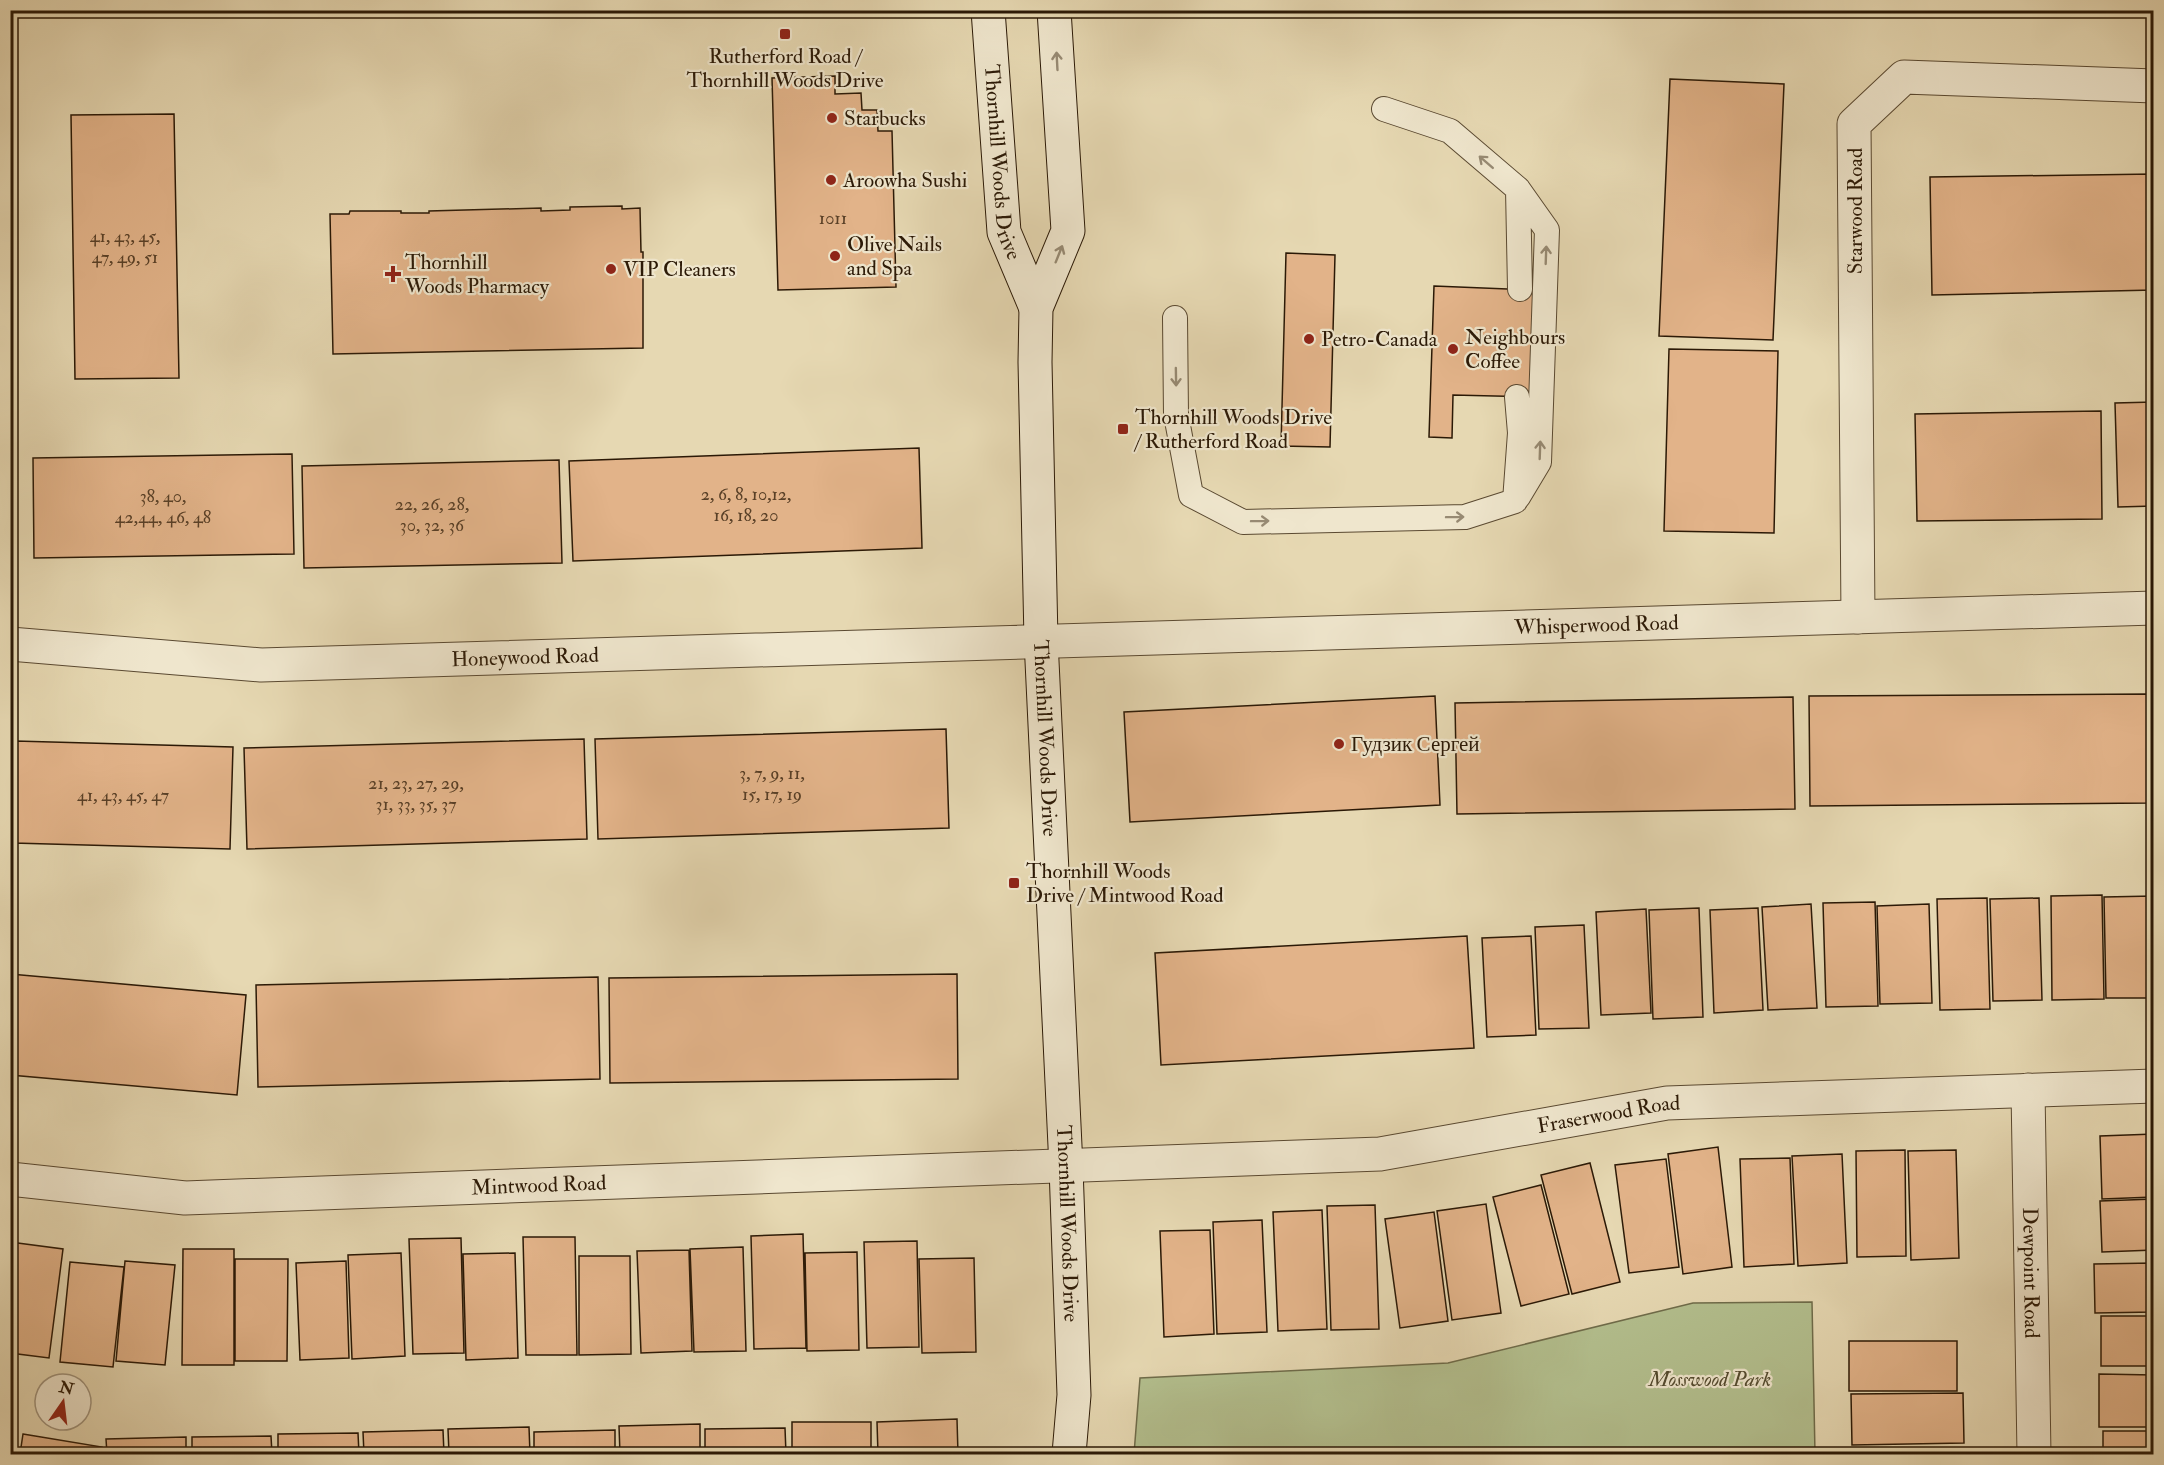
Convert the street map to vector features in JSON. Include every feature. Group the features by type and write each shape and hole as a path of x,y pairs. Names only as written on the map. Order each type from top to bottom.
{"street":[{"name":"Thornhill Woods Drive","path":"988,10 1004,232 1036,308"},
{"name":"Thornhill Woods Drive","path":"1054,10 1068,231 1036,308 1035,362 1041,640 1066,1167 1074,1395 1069,1455"},
{"name":"Starwood Road","path":"1858,616 1854,124 1904,77 2154,86"},
{"name":"Whisperwood Road","path":"1041,640 2154,608"},
{"name":"Honeywood Road","path":"10,644 261,665 1041,640"},
{"name":"Fraserwood Road","path":"1066,1167 1380,1154 1667,1103 2154,1086"},
{"name":"Dewpoint Road","path":"2028,1090 2034,1455"},
{"name":"Mintwood Road","path":"10,1179 185,1198 1066,1167"}],"lane":[{"path":"1175,318 1176,415 1191,495 1243,522 1465,517 1515,501 1539,462 1547,230 1518,189 1450,131 1384,109"},
{"path":"1518,189 1520,289"},
{"path":"1515,501 1520,433 1517,397"}],"green space":[{"name":"Mosswood Park","path":"1812,1302 1815,1454 1134,1454 1140,1378 1448,1363 1693,1303"}],"building":[{"path":"835,76 835,94 861,93 862,110 877,110 878,131 892,131 896,287 778,290 772,78"},
{"path":"1670,79 1784,84 1773,340 1659,336"},
{"path":"174,114 179,378 75,379 71,115"},
{"path":"2154,174 2154,290 1932,295 1930,177"},
{"path":"622,206 622,209 640,208 641,252 643,252 643,348 333,354 330,214 349,214 350,211 429,213 429,211 541,208 541,211 570,210 570,207"},
{"path":"1286,253 1335,255 1330,447 1281,446"},
{"path":"1434,286 1535,290 1532,397 1453,395 1452,438 1429,437"},
{"path":"1669,349 1778,351 1774,533 1664,531"},
{"path":"2154,402 2154,506 2118,507 2115,403"},
{"path":"2101,411 2102,519 1917,521 1915,414"},
{"path":"919,448 922,548 573,561 569,461"},
{"path":"292,454 294,554 34,558 33,458"},
{"path":"559,460 562,563 304,568 302,466"},
{"path":"2148,694 2149,803 1810,806 1809,696"},
{"path":"1435,696 1440,805 1130,822 1124,712"},
{"path":"1793,697 1795,809 1457,814 1455,703"},
{"path":"946,729 949,828 598,839 595,739"},
{"path":"584,739 587,839 247,849 244,748"},
{"path":"15,741 233,747 230,849 13,843"},
{"path":"2102,895 2104,999 2052,1000 2051,896"},
{"path":"2154,896 2154,998 2106,998 2104,897"},
{"path":"1987,898 1990,1009 1940,1010 1937,899"},
{"path":"2039,898 2042,1000 1993,1001 1990,899"},
{"path":"1875,902 1878,1006 1826,1007 1823,903"},
{"path":"1811,904 1817,1008 1768,1010 1762,907"},
{"path":"1929,904 1932,1003 1880,1004 1877,906"},
{"path":"1699,908 1703,1017 1653,1019 1649,910"},
{"path":"1758,908 1763,1010 1714,1013 1710,910"},
{"path":"1646,909 1651,1013 1601,1015 1596,912"},
{"path":"1584,925 1589,1028 1539,1029 1535,927"},
{"path":"1467,936 1474,1048 1161,1065 1155,953"},
{"path":"1531,936 1536,1035 1487,1037 1482,938"},
{"path":"10,974 246,995 237,1095 10,1075"},
{"path":"957,974 958,1079 610,1083 609,978"},
{"path":"598,977 600,1079 258,1087 256,985"},
{"path":"2154,1134 2154,1197 2102,1199 2100,1136"},
{"path":"1718,1147 1732,1267 1683,1274 1668,1154"},
{"path":"1905,1150 1906,1256 1857,1257 1856,1151"},
{"path":"1956,1150 1959,1258 1911,1260 1908,1151"},
{"path":"1842,1154 1847,1263 1798,1266 1792,1156"},
{"path":"1790,1158 1794,1264 1744,1267 1740,1159"},
{"path":"1666,1159 1679,1267 1629,1273 1615,1165"},
{"path":"1590,1163 1620,1282 1572,1294 1541,1175"},
{"path":"1541,1185 1569,1294 1521,1306 1493,1197"},
{"path":"2154,1199 2154,1250 2102,1252 2100,1201"},
{"path":"1486,1204 1501,1313 1452,1320 1437,1211"},
{"path":"1375,1205 1379,1329 1331,1330 1327,1206"},
{"path":"1322,1210 1327,1329 1278,1331 1273,1212"},
{"path":"1434,1212 1448,1321 1400,1328 1385,1219"},
{"path":"1262,1220 1267,1332 1217,1334 1213,1222"},
{"path":"1210,1230 1214,1334 1164,1337 1160,1231"},
{"path":"803,1234 806,1348 754,1349 751,1236"},
{"path":"523,1237 575,1237 577,1355 526,1355"},
{"path":"461,1238 464,1353 413,1354 409,1239"},
{"path":"917,1241 919,1347 867,1348 864,1242"},
{"path":"10,1242 63,1249 49,1358 10,1353"},
{"path":"743,1247 746,1351 694,1352 690,1249"},
{"path":"183,1249 234,1249 234,1365 182,1365"},
{"path":"689,1250 692,1351 641,1353 637,1251"},
{"path":"857,1252 859,1350 807,1351 805,1253"},
{"path":"401,1253 405,1356 352,1359 348,1255"},
{"path":"515,1253 518,1358 466,1360 463,1254"},
{"path":"579,1256 630,1256 631,1354 579,1355"},
{"path":"974,1258 976,1352 922,1353 919,1259"},
{"path":"235,1259 288,1259 287,1361 235,1361"},
{"path":"125,1261 175,1265 165,1365 116,1361"},
{"path":"346,1261 349,1358 300,1360 296,1263"},
{"path":"70,1262 124,1267 113,1367 60,1362"},
{"path":"2154,1263 2154,1312 2095,1313 2094,1264"},
{"path":"2101,1316 2154,1316 2154,1366 2101,1366"},
{"path":"1849,1341 1957,1341 1957,1391 1849,1391"},
{"path":"2099,1374 2154,1375 2154,1427 2099,1427"},
{"path":"1963,1393 1964,1443 1852,1445 1851,1394"},
{"path":"957,1419 958,1454 878,1454 877,1422"},
{"path":"792,1422 871,1422 871,1454 792,1454"},
{"path":"700,1424 700,1454 620,1454 619,1426"},
{"path":"529,1427 530,1454 449,1454 448,1429"},
{"path":"785,1428 786,1454 705,1454 705,1429"},
{"path":"443,1430 444,1454 364,1454 363,1432"},
{"path":"615,1430 615,1454 534,1454 534,1432"},
{"path":"2103,1431 2154,1431 2154,1454 2103,1454"},
{"path":"358,1433 359,1454 278,1454 278,1434"},
{"path":"23,1434 102,1447 101,1454 20,1454"},
{"path":"271,1436 272,1454 192,1454 192,1437"},
{"path":"186,1437 186,1454 107,1454 106,1439"}],"place":[{"name":"Rutherford Road / Thornhill Woods Drive","path":"785,34"},
{"name":"Starbucks","path":"832,118"},
{"name":"Aroowha Sushi","path":"831,180"},
{"name":"Olive Nails and Spa","path":"835,256"},
{"name":"VIP Cleaners","path":"611,269"},
{"name":"Thornhill Woods Pharmacy","path":"393,274"},
{"name":"Petro-Canada","path":"1309,339"},
{"name":"Neighbours Coffee","path":"1453,349"},
{"name":"Thornhill Woods Drive / Rutherford Road","path":"1123,429"},
{"name":"Гудзик Сергей","path":"1339,744"},
{"name":"Thornhill Woods Drive / Mintwood Road","path":"1014,883"}]}
